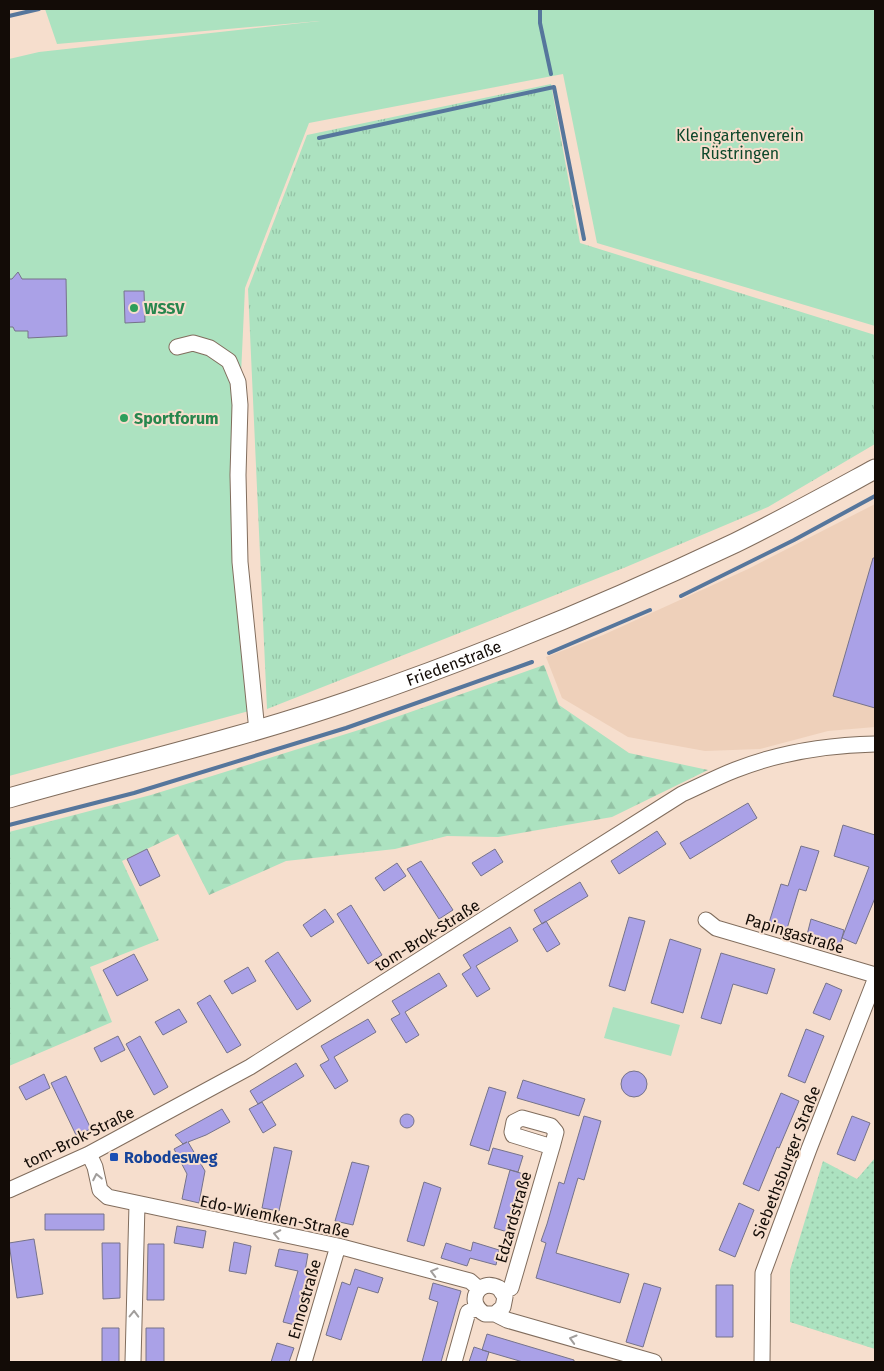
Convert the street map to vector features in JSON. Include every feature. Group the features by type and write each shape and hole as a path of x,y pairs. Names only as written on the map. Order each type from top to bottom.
{"main road":[{"name":"Friedenstraße","path":"9,798 258,730 441,668 623,594 737,542 875,469"}],"street":[{"path":"176,347 193,343 210,348 229,362 238,382 240,405 238,475 240,562 258,730"},
{"name":"tom-Brok-Straße","path":"9,1190 90,1154 250,1067 682,794 737,769 770,759 835,747 875,744"},
{"name":"Papingastraße","path":"706,920 716,928 875,976"},
{"name":"Siebethsburger Straße","path":"762,1362 764,1273 809,1149 875,980"},
{"name":"Edzardstraße","path":"503,1292 511,1288 552,1146"},
{"name":"Edo-Wiemken-Straße","path":"90,1154 100,1190 103,1194 137,1204 338,1246 470,1281 479,1289 489,1285 499,1288 503,1292"},
{"path":"133,1362 137,1204"},
{"name":"Ennostraße","path":"304,1362 338,1246"},
{"path":"479,1289 475,1298 477,1308 485,1314 495,1314 607,1356 654,1362"},
{"path":"495,1314 503,1307 505,1296 503,1292"},
{"path":"454,1362 468,1312 477,1308"}],"shaded area":[{"path":"875,504 875,727 828,731 760,749 705,751 628,737 562,698 546,657 603,635 748,569"}],"green space":[{"name":"Sportforum","path":"45,9 875,9 875,326 597,243 563,74 309,123 245,288 233,547 249,711 9,776 9,59 39,52 320,21 57,44"},
{"path":"551,84 580,243 875,335 875,444 768,507 626,567 267,709 248,289 307,135"},
{"path":"544,665 559,705 629,753 708,770 612,817 498,837 447,836 395,849 286,861 209,895 178,834 122,861 159,940 90,967 112,1022 9,1066 9,832 151,795 362,729"},
{"path":"613,1007 680,1025 671,1056 604,1038"},
{"path":"875,1158 875,1349 790,1322 790,1270 823,1161 857,1179"}],"building":[{"path":"18,272 22,279 66,279 67,336 28,338 28,331 15,331 13,327 9,327 9,279 12,279"},
{"path":"124,291 144,291 145,322 125,323"},
{"path":"873,558 875,558 875,708 833,696"},
{"path":"748,803 757,818 690,859 680,843"},
{"path":"843,825 875,835 875,898 856,944 842,938 869,867 834,856"},
{"path":"657,831 666,844 619,874 611,861"},
{"path":"801,846 819,851 806,891 799,889 786,932 768,926 781,884 788,886"},
{"path":"147,849 160,876 140,886 127,859"},
{"path":"495,849 503,862 481,876 472,863"},
{"path":"421,861 453,910 439,919 407,869"},
{"path":"397,863 406,876 384,891 375,878"},
{"path":"580,882 588,896 542,924 534,910"},
{"path":"351,905 382,955 368,964 337,914"},
{"path":"325,909 334,922 311,937 303,925"},
{"path":"629,917 645,921 625,991 609,986"},
{"path":"811,919 844,930 840,945 807,935"},
{"path":"546,921 560,944 547,952 533,929"},
{"path":"510,927 518,941 476,966 490,989 477,997 462,974 471,968 463,955"},
{"path":"670,939 701,949 683,1013 651,1003"},
{"path":"278,952 311,1001 297,1010 265,961"},
{"path":"721,953 775,969 767,994 733,984 721,1024 701,1018"},
{"path":"134,954 148,980 117,996 103,970"},
{"path":"248,967 256,981 232,994 224,981"},
{"path":"439,973 447,986 405,1012 419,1035 406,1043 391,1019 400,1014 392,1001"},
{"path":"826,983 842,990 830,1020 813,1013"},
{"path":"210,995 241,1045 227,1053 197,1003"},
{"path":"179,1009 187,1022 163,1035 155,1022"},
{"path":"368,1019 376,1032 334,1057 348,1081 335,1089 320,1065 329,1060 321,1046"},
{"path":"806,1029 824,1036 805,1083 788,1076"},
{"path":"118,1036 125,1050 101,1062 94,1048"},
{"path":"140,1036 168,1087 154,1095 126,1044"},
{"path":"296,1063 304,1076 258,1104 250,1091"},
{"path":"634,1071 643,1075 647,1084 643,1093 634,1097 625,1093 621,1084 625,1075"},
{"path":"44,1074 50,1088 26,1100 19,1087"},
{"path":"66,1076 91,1129 76,1135 51,1083"},
{"path":"523,1080 585,1099 579,1116 517,1098"},
{"path":"489,1087 506,1092 489,1151 470,1145"},
{"path":"781,1093 799,1101 759,1191 743,1184"},
{"path":"262,1102 276,1125 263,1133 249,1109"},
{"path":"222,1109 230,1122 188,1142 205,1171 199,1203 182,1199 187,1174 174,1149 187,1142 183,1144 175,1135"},
{"path":"404,1114 410,1114 414,1121 410,1128 404,1128 400,1124 400,1118"},
{"path":"584,1116 601,1121 584,1180 578,1178 556,1253 629,1274 620,1303 536,1278 546,1243 541,1241 559,1182 564,1184"},
{"path":"852,1116 870,1123 855,1161 837,1154"},
{"path":"274,1147 292,1151 279,1211 262,1208"},
{"path":"493,1148 523,1156 518,1172 488,1164"},
{"path":"352,1162 369,1166 353,1225 335,1221"},
{"path":"510,1170 527,1175 511,1233 494,1228"},
{"path":"424,1182 441,1188 424,1246 407,1241"},
{"path":"739,1203 754,1210 735,1257 719,1250"},
{"path":"45,1214 104,1214 104,1230 45,1230"},
{"path":"177,1226 206,1231 203,1248 174,1243"},
{"path":"34,1239 43,1294 17,1298 9,1243"},
{"path":"234,1242 251,1246 246,1274 229,1271"},
{"path":"473,1242 499,1250 496,1265 470,1258 467,1266 441,1258 446,1243 471,1251"},
{"path":"102,1243 120,1243 120,1298 103,1299"},
{"path":"148,1244 164,1244 164,1300 147,1300"},
{"path":"279,1249 308,1254 305,1271 314,1274 299,1326 283,1322 298,1271 275,1266"},
{"path":"355,1269 383,1278 378,1293 358,1287 341,1340 326,1335 342,1282 350,1285"},
{"path":"433,1283 461,1291 441,1362 422,1362 438,1302 429,1299"},
{"path":"644,1283 661,1288 643,1347 626,1342"},
{"path":"716,1285 733,1285 733,1337 716,1337"},
{"path":"102,1328 119,1328 119,1362 102,1362"},
{"path":"146,1328 164,1328 164,1362 146,1362"},
{"path":"487,1334 574,1360 574,1362 523,1362 482,1350"},
{"path":"277,1343 294,1348 289,1362 271,1362"},
{"path":"474,1347 489,1352 486,1362 469,1362"}],"waterway":[{"path":"9,16 39,9"},
{"path":"540,9 540,23 551,74"},
{"path":"554,87 584,239"},
{"path":"319,138 554,87"},
{"path":"681,596 794,540 875,496"},
{"path":"549,653 650,610"},
{"path":"9,825 134,793 346,728 532,662"}],"place":[{"name":"WSSV","path":"134,308"},
{"name":"Sportforum","path":"124,418"},
{"name":"Robodesweg","path":"114,1157"}],"park label":[{"name":"Kleingartenverein Rüstringen","path":"740,144"}]}
